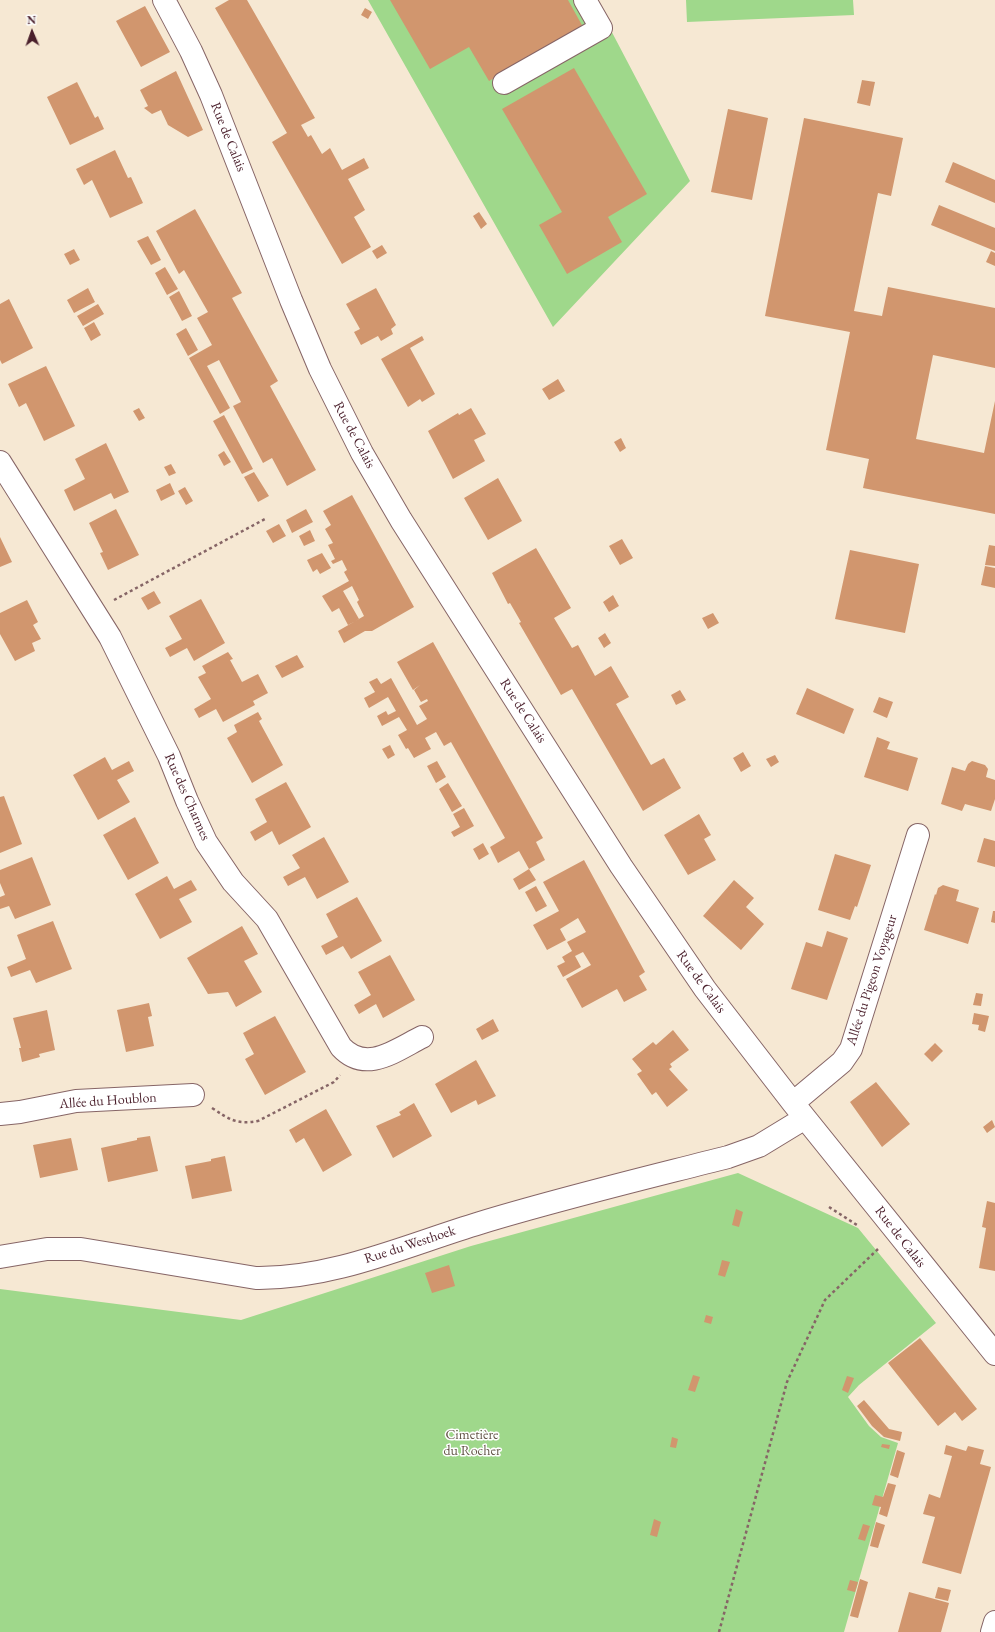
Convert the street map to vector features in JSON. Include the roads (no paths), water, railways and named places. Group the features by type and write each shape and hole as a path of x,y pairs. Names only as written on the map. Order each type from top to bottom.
{"street":[{"name":"Rue de Calais","path":"164,0 211,95 311,347 336,402 374,474 429,564 645,902 723,1013 799,1110 993,1349"},
{"path":"504,83 601,28 585,0"},
{"name":"Rue des Charmes","path":"0,462 94,610 121,659 169,756 187,801 206,842 233,882 267,919 336,1039 346,1052 353,1057 371,1060 381,1058 422,1037"},
{"name":"Allée du Pigeon Voyageur","path":"799,1110 842,1062 851,1049 918,835"},
{"name":"Allée du Houblon","path":"0,1114 20,1112 76,1101 193,1096"},
{"name":"Rue du Westhoek","path":"0,1257 47,1249 81,1249 256,1278 274,1278 311,1274 352,1264 503,1216 728,1157 759,1146 799,1110"},
{"path":"992,1632 995,1622"}],"park label":[{"name":"Cimetière du Rocher","path":"472,1444"}]}
